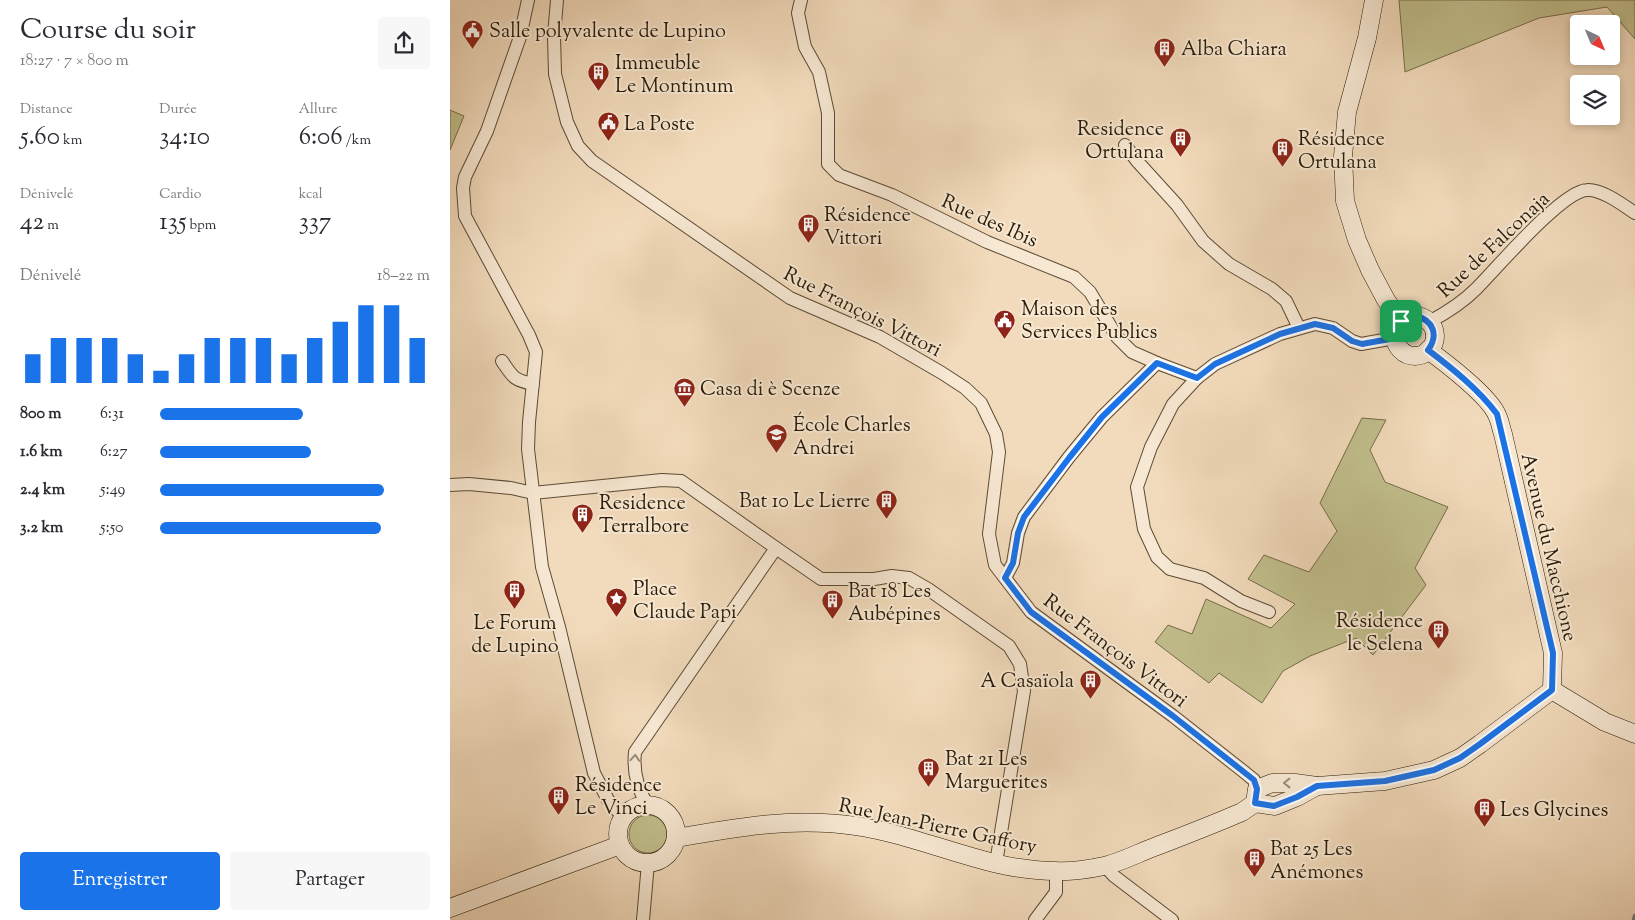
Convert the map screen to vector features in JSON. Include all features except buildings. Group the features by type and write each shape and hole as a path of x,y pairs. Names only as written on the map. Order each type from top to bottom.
{"main road":[{"path":"1374,0 1367,38 1347,112 1343,156 1345,201 1356,240 1370,270 1386,300 1401,321"},
{"path":"1416,316 1429,322 1434,336 1433,344 1428,350 1414,356 1406,354 1397,345 1395,332 1401,321 1408,317 1416,316"},
{"name":"Avenue du Macchione","path":"1428,350 1446,363 1486,399 1497,414 1553,653 1552,690"},
{"path":"1552,690 1605,722 1635,734"},
{"name":"Rue Jean-Pierre Gaffory","path":"676,838 751,825 822,822 858,826 916,840 996,864 1056,872 1105,866 1242,812 1256,796 1272,783 1295,783 1317,786 1385,781 1434,770 1460,758 1552,690"},
{"path":"647,804 655,805 670,815 676,830 673,848 667,856 658,861 648,863 631,858 620,845 618,835 619,826 630,810 647,804"},
{"path":"450,908 620,845"}],"street":[{"path":"528,0 520,37 487,130 465,176 463,188 465,216 529,335 536,352 528,449 542,567 559,627 594,773 608,800 624,817"},
{"name":"Rue François Vittori","path":"557,0 554,36 555,74 567,122 578,146 592,161 790,298 880,338 965,388 981,404 990,418 998,443 997,476 989,534 995,565 1031,612 1173,716 1236,765 1254,780 1256,796"},
{"name":"Rue des Ibis","path":"801,0 798,13 805,47 819,72 828,113 828,164 839,175 892,195 987,242 1074,277 1090,292 1117,338 1132,352 1197,378"},
{"path":"1125,144 1137,161 1177,205 1203,242 1229,264 1272,289 1286,301 1299,328"},
{"name":"Rue de Falconaja","path":"1429,322 1447,312 1475,290 1534,227 1572,196 1587,190 1601,193 1616,200 1635,213"},
{"path":"1268,612 1241,601 1204,578 1170,569 1157,557 1144,529 1137,487 1151,447 1173,404 1197,378 1215,364 1280,334 1315,324 1333,328 1352,341 1362,344 1395,338"},
{"path":"502,360 515,378 519,381 533,384"},
{"path":"1005,578 1013,563 1018,533 1024,517 1102,417 1157,363"},
{"path":"450,485 469,484 511,488 533,493 662,480 681,481 821,580 874,579 892,576 909,578 928,588 1009,646 1020,664 1024,691 996,864"},
{"path":"647,804 639,791 634,760 635,752 722,623 776,548"},
{"path":"643,920 648,863"},
{"path":"1105,866 1114,876 1172,920"},
{"path":"1035,920 1056,892 1056,872"}],"shaded area":[{"path":"1399,0 1635,0 1635,39 1620,22 1620,15 1614,15 1607,7 1539,18 1405,72"},
{"path":"450,110 464,116 450,150"},
{"path":"1362,418 1386,420 1370,450 1385,482 1448,507 1415,568 1426,585 1373,655 1356,638 1310,656 1283,671 1262,703 1219,673 1209,683 1155,642 1168,625 1192,634 1206,599 1271,628 1295,604 1248,579 1264,555 1309,572 1337,531 1320,503"},
{"path":"648,815 661,821 667,834 661,847 648,853 635,847 629,834 635,821"}],"waterway":[{"path":"1634,920 1635,916"}],"place":[{"name":"Salle polyvalente de Lupino","path":"473,49"},
{"name":"Alba Chiara","path":"1165,67"},
{"name":"Immeuble Le Montinum","path":"599,92"},
{"name":"La Poste","path":"608,142"},
{"name":"Residence Ortulana","path":"1180,158"},
{"name":"Résidence Ortulana","path":"1282,168"},
{"name":"Résidence Vittori","path":"808,244"},
{"name":"Maison des Services Publics","path":"1005,339"},
{"name":"Casa di è Scenze","path":"684,407"},
{"name":"École Charles Andrei","path":"777,454"},
{"name":"Bat 10 Le Lierre","path":"886,519"},
{"name":"Residence Terralbore","path":"583,533"},
{"name":"Le Forum de Lupino","path":"515,609"},
{"name":"Place Claude Papi","path":"617,618"},
{"name":"Bat 18 Les Aubépines","path":"832,620"},
{"name":"Résidence le Selena","path":"1439,650"},
{"name":"A Casaïola","path":"1090,699"},
{"name":"Bat 21 Les Marguerites","path":"929,788"},
{"name":"Résidence Le Vinci","path":"559,815"},
{"name":"Les Glycines","path":"1484,828"},
{"name":"Bat 25 Les Anémones","path":"1254,878"}],"route":[{"path":"1416,316 1429,322 1434,336 1433,344 1428,350 1446,363 1486,399 1497,414 1553,653 1552,690 1460,758 1434,770 1385,781 1317,786 1297,797 1274,806 1255,803 1257,789 1254,780 1173,716 1031,612 1005,578 1013,563 1018,533 1024,517 1085,437 1102,417 1157,363 1197,378 1215,364 1280,334 1315,324 1333,328 1352,341 1362,344 1395,338 1395,332 1401,321 1408,317 1416,316"}]}
